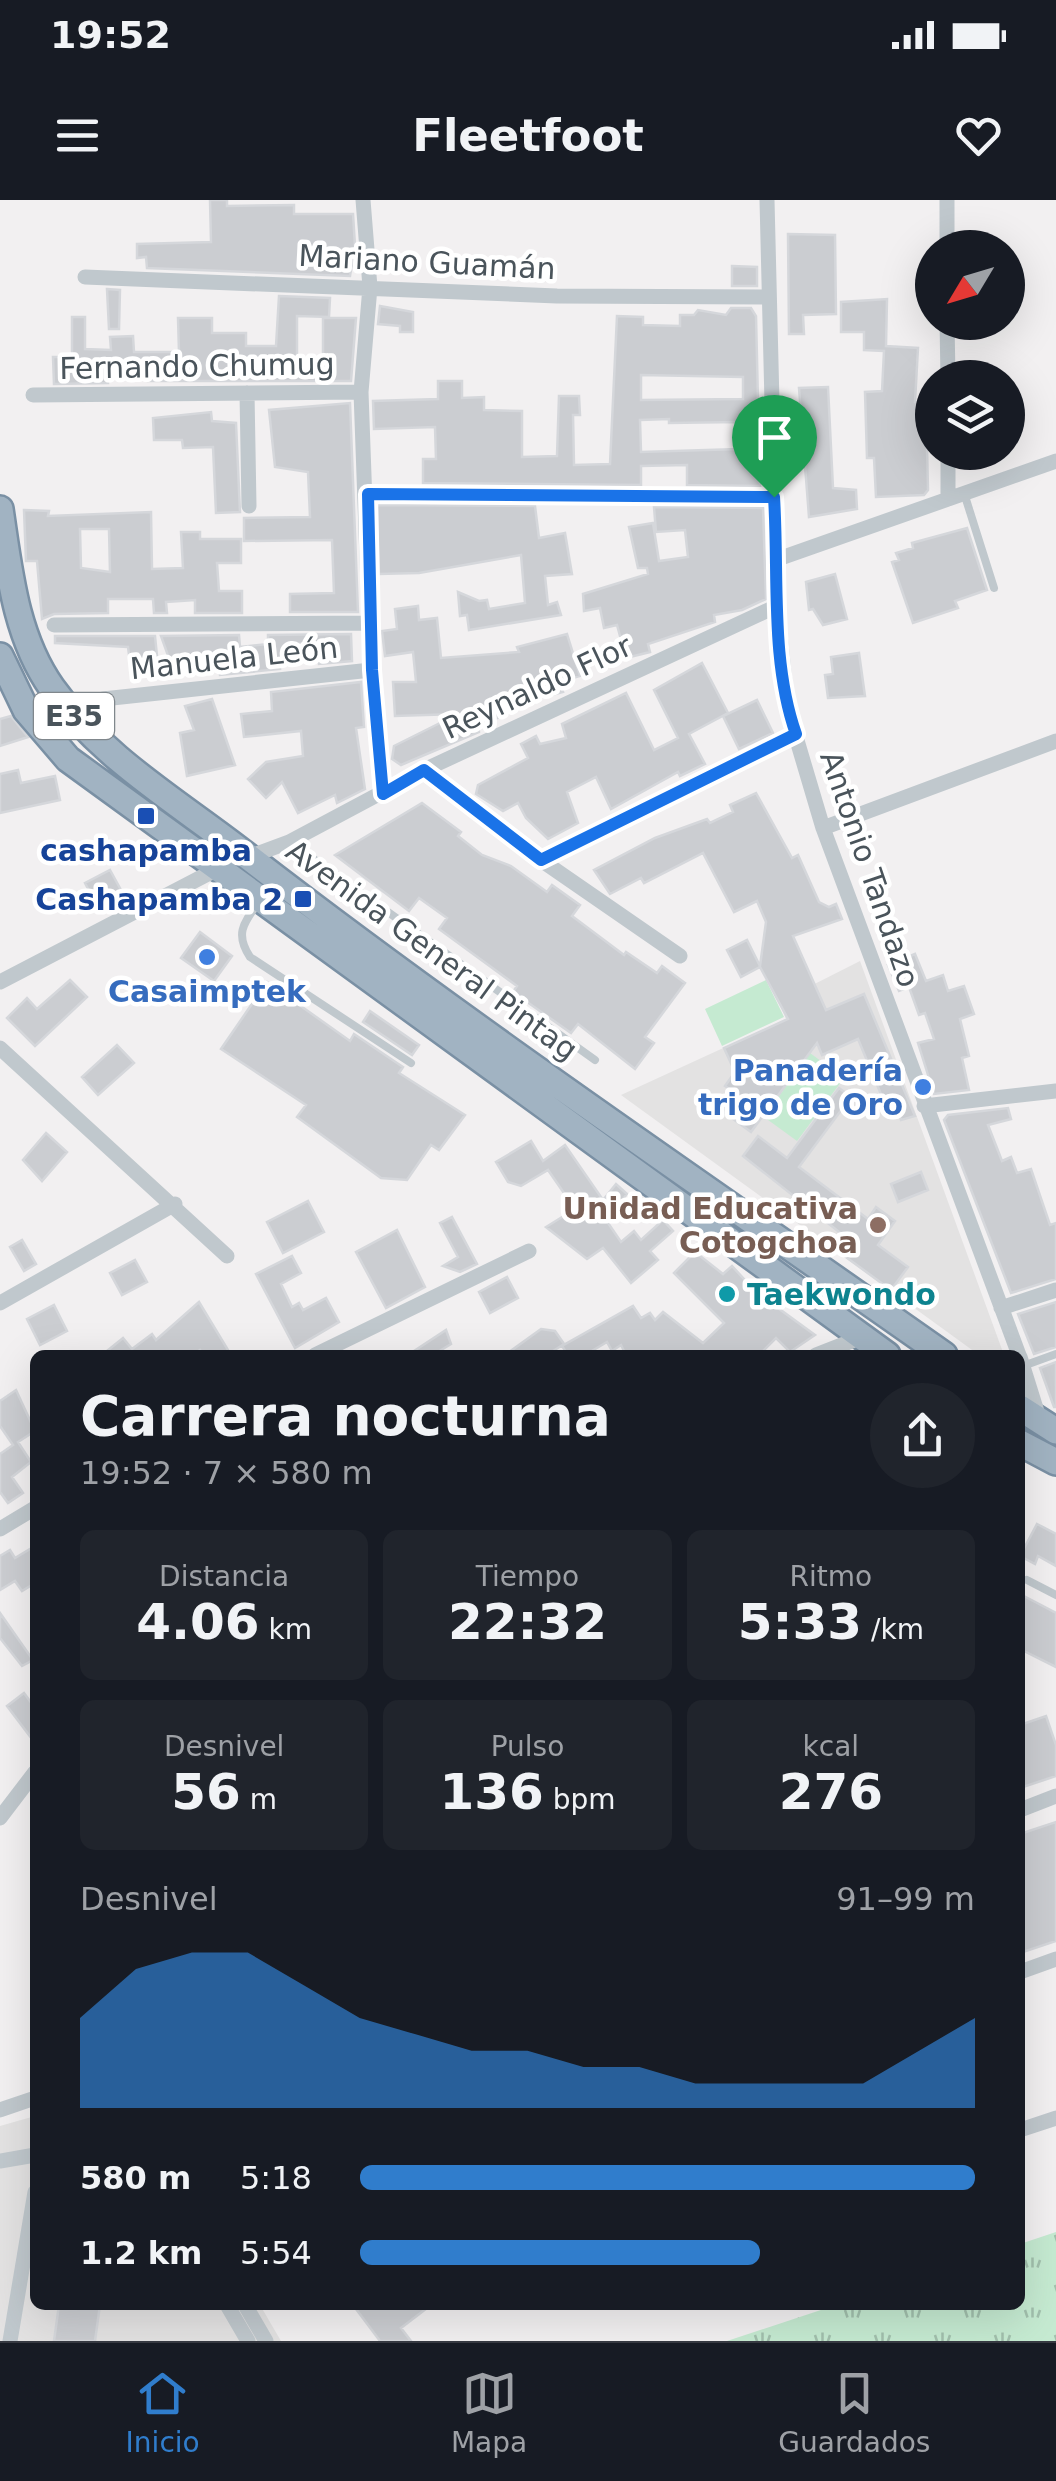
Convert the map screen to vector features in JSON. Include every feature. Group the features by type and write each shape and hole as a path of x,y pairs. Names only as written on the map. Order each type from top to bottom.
{"highway":[{"name":"Avenida General Pintag","path":"0,508 17,611 48,684 106,750 276,878 937,1350"},
{"name":"Avenida General Pintag","path":"0,656 6,690 68,759 856,1344"},
{"path":"1025,1445 1056,1462"}],"street":[{"path":"363,200 370,287 362,392 372,670 383,794"},
{"name":"Antonio Tandazo","path":"767,200 766,297 777,606 788,710 823,828 1017,1350"},
{"path":"946,200 947,230"},
{"name":"Mariano Guamán","path":"85,277 557,296 766,297"},
{"name":"Fernando Chumug","path":"33,395 362,392"},
{"path":"247,393 248,506"},
{"path":"778,559 1056,462"},
{"path":"951,470 956,496"},
{"path":"368,494 774,497"},
{"name":"Reynaldo Flor","path":"0,982 219,868 289,842 424,770 777,606"},
{"path":"54,625 372,623"},
{"name":"Manuela León","path":"104,700 372,670"},
{"path":"541,860 796,734"},
{"path":"823,828 1056,740"},
{"path":"424,770 541,860 680,956"},
{"path":"0,1048 227,1256"},
{"path":"924,1106 1056,1091"},
{"path":"0,1303 174,1204"},
{"path":"325,1350 529,1250"},
{"path":"1002,1308 1056,1290"},
{"name":"Antonio Tandazo","path":"1025,1373 1039,1420"},
{"path":"0,1529 30,1511"},
{"path":"0,1818 30,1779"},
{"path":"1025,1808 1056,1796"},
{"path":"1025,1970 1056,1959"},
{"path":"0,2110 30,2100"},
{"path":"1025,2128 1056,2118"},
{"path":"0,2161 30,2157"},
{"path":"10,2341 30,2222"},
{"path":"230,2310 248,2341"},
{"path":"248,2310 266,2341"}],"lane":[{"path":"956,496 994,588"},
{"path":"289,842 595,1060"},
{"path":"276,878 240,931 240,942 250,957 412,1063"},
{"path":"1025,1359 1056,1354"},
{"path":"1027,1580 1056,1595"}],"shaded area":[{"name":"Unidad Educativa Cotogchoa","path":"860,961 1002,1350 972,1350 621,1095 786,1019 779,1002"},
{"path":"30,2117 30,2310 263,2310 281,2341 0,2341 0,2126"}],"green space":[{"path":"766,980 784,1017 722,1046 705,1009"},
{"path":"810,1053 844,1078 797,1141 764,1117"},
{"path":"1056,2232 1056,2341 727,2341 821,2310 1025,2310 1025,2242"}],"building":[{"path":"210,200 227,200 227,206 294,205 294,214 353,214 355,246 350,276 147,268 146,257 137,258 137,244 211,242"},
{"path":"788,234 835,235 836,314 803,315 804,334 789,334"},
{"path":"732,266 757,267 757,286 732,286"},
{"path":"107,289 120,290 119,329 109,329"},
{"path":"279,296 330,298 329,317 297,316 297,358 323,357 323,318 356,318 351,381 148,381 148,376 108,378 108,383 54,384 53,357 72,357 72,317 85,317 85,349 111,350 110,337 133,336 134,352 179,352 178,318 212,318 212,333 246,333 246,346 276,346"},
{"path":"887,299 886,346 918,348 915,470 928,470 928,490 924,495 876,497 874,458 867,458 865,392 882,391 884,351 864,350 864,332 841,332 841,302"},
{"path":"380,306 413,312 413,332 378,324"},
{"path":"731,308 751,308 756,316 760,486 687,485 687,465 641,466 641,485 423,483 423,459 436,459 435,427 374,429 373,401 438,399 438,381 462,381 462,398 484,397 484,410 522,411 522,457 557,456 559,396 579,396 580,415 573,415 574,465 610,464 617,316 643,317 643,325 680,326 680,315 694,315 698,310 726,315","holes":["641,375 743,377 743,399 641,400","669,419 669,423 738,422 739,449 641,452 640,420"]},
{"path":"828,387 833,488 856,490 857,509 809,517 799,388"},
{"path":"350,403 358,612 290,612 290,594 334,593 332,540 244,541 244,518 310,517 308,472 275,467 269,410"},
{"path":"211,412 212,421 236,423 240,512 216,513 213,447 183,448 182,440 154,440 153,418"},
{"path":"376,505 535,506 539,538 565,533 572,574 545,576 548,605 557,602 561,615 469,630 467,615 460,616 458,592 479,601 487,600 489,609 525,603 521,555 419,573 379,574"},
{"path":"654,507 763,508 766,599 742,610 714,615 715,622 648,644 650,652 626,658 617,625 604,628 600,608 584,611 583,594 648,574 647,568 638,568 629,527 653,523 659,561 688,557 685,530 656,532"},
{"path":"24,510 49,511 48,516 151,512 152,569 183,568 181,532 200,532 200,539 241,539 241,563 217,563 219,591 242,591 242,613 195,613 195,600 166,602 167,613 154,613 153,599 108,599 108,613 54,614 42,619 37,561 26,561","holes":["80,529 109,529 110,572 81,568"]},
{"path":"967,528 987,590 955,601 958,608 913,623 892,562 899,560 896,553 913,548 912,543"},
{"path":"835,574 847,619 823,625 813,609 809,610 806,582"},
{"path":"418,606 419,620 437,618 441,658 519,652 517,647 567,634 580,676 559,682 563,692 504,708 505,716 478,723 479,732 401,765 392,759 394,746 458,714 395,716 393,682 416,682 413,652 385,656 382,631 397,629 395,609"},
{"path":"351,634 352,661 319,664 318,643 290,644 291,658 279,658 280,669 220,675 218,659 171,664 161,636 239,635 240,647 268,644 268,635"},
{"path":"55,636 155,636 157,656 130,662 128,647 55,643"},
{"path":"859,653 865,696 828,698 825,675 833,674 831,657"},
{"path":"702,663 728,713 689,734 705,764 680,776 678,772 611,809 596,777 567,792 578,823 548,839 526,818 518,803 503,811 476,794 478,785 528,758 521,744 536,736 540,744 566,738 562,724 626,693 654,750 678,738 654,690"},
{"path":"361,682 364,727 356,728 365,789 337,803 335,795 298,813 282,782 266,798 248,779 266,762 303,756 301,731 244,737 241,714 272,711 271,692"},
{"path":"212,699 235,765 187,776 180,733 194,730 185,706"},
{"path":"757,700 773,733 739,749 723,716"},
{"path":"11,716 28,737 0,746 0,719"},
{"path":"18,770 21,783 55,776 60,800 0,813 0,774"},
{"path":"756,793 792,858 798,855 819,902 829,907 836,904 842,919 793,936 826,1010 864,994 915,1116 901,1120 892,1095 883,1099 858,1039 822,1055 817,1043 751,1132 718,1108 731,1090 725,1086 735,1072 724,1048 788,1019 760,967 741,977 727,950 747,940 760,966 766,922 757,901 734,912 703,853 644,883 641,878 610,894 594,870 655,838 707,819 710,823 733,812 730,805"},
{"path":"422,803 461,832 458,836 482,855 511,866 547,892 552,885 580,905 572,916 624,955 626,952 657,973 662,966 685,983 645,1037 654,1043 635,1069 578,1024 571,1033 513,992 517,986 439,929 447,918 419,898 409,911 335,855"},
{"path":"110,870 121,890 96,904 85,883"},
{"name":"Casaimptek","path":"200,932 232,956 214,981 181,958"},
{"path":"915,954 926,981 943,975 948,991 964,986 974,1014 960,1019 969,1056 962,1058 969,1090 934,1094 918,1043 934,1039 925,1013 919,1015 909,987 899,991 888,965"},
{"path":"70,980 87,997 35,1046 7,1018 27,998 37,1009"},
{"path":"267,982 350,1041 354,1034 403,1067 399,1073 465,1115 439,1150 431,1145 407,1180 381,1178 297,1117 306,1105 221,1049"},
{"path":"370,1011 419,1045 412,1055 363,1022"},
{"path":"117,1045 134,1063 98,1095 82,1077"},
{"path":"839,1088 851,1097 799,1167 868,1219 876,1207 895,1221 878,1245 908,1267 891,1290 839,1252 848,1239 743,1156 758,1136 787,1158"},
{"path":"1008,1108 1011,1119 988,1125 1002,1161 1011,1157 1017,1173 1031,1169 1050,1225 1056,1223 1056,1279 1011,1293 944,1120 948,1115"},
{"path":"46,1133 67,1152 42,1181 23,1160"},
{"path":"531,1141 543,1161 565,1145 603,1200 616,1184 627,1194 606,1220 621,1242 634,1231 641,1240 663,1220 673,1231 650,1251 658,1260 631,1283 603,1248 587,1259 546,1227 575,1209 548,1170 521,1186 508,1182 496,1162"},
{"path":"921,1172 928,1190 898,1202 891,1184"},
{"path":"308,1201 324,1232 283,1253 267,1222"},
{"path":"452,1217 477,1264 460,1272 443,1266 458,1257 440,1223"},
{"path":"397,1230 425,1287 386,1308 356,1252"},
{"path":"22,1240 36,1264 24,1271 10,1247"},
{"path":"695,1252 723,1274 732,1266 756,1292 815,1335 793,1350 776,1338 764,1350 624,1350 621,1345 611,1350 607,1342 593,1350 565,1350 562,1346 633,1306 641,1318 650,1313 655,1320 663,1312 703,1343 724,1323 674,1273"},
{"path":"292,1256 301,1273 281,1284 292,1307 299,1303 303,1310 326,1298 339,1322 295,1348 256,1274"},
{"path":"135,1260 147,1282 122,1295 110,1273"},
{"path":"507,1277 518,1298 490,1313 479,1292"},
{"path":"199,1302 228,1350 108,1350 123,1338 132,1349 152,1334 156,1340"},
{"path":"1056,1302 1056,1347 1034,1354 1018,1314"},
{"path":"54,1305 67,1331 40,1345 27,1319"},
{"path":"541,1329 555,1331 564,1344 555,1350 512,1350"},
{"path":"446,1330 451,1344 441,1350 416,1350"},
{"path":"1056,1362 1056,1407 1054,1407 1040,1368"},
{"path":"16,1390 30,1420 30,1434 18,1442 30,1463 12,1477 23,1493 8,1503 0,1492 0,1454 13,1445 0,1426 0,1401"},
{"path":"1037,1524 1056,1534 1056,1566 1038,1556 1035,1564 1025,1559 1025,1547"},
{"path":"30,1549 30,1586 22,1591 15,1581 0,1590 0,1556 10,1550 15,1558"},
{"path":"1025,1597 1056,1613 1056,1667 1025,1652"},
{"path":"0,1613 30,1656 30,1662 22,1666 0,1638"},
{"path":"24,1693 30,1701 30,1736 7,1706"},
{"path":"1046,1716 1056,1745 1056,1776 1025,1786 1025,1723"},
{"path":"1056,1822 1056,1941 1025,1951 1025,1832"},
{"path":"58,2310 99,2310 95,2341 54,2341"},
{"path":"357,2310 424,2310 401,2328 411,2341 380,2341"}],"place":[{"name":"cashapamba","path":"146,816"},
{"name":"Cashapamba 2","path":"303,899"},
{"name":"Casaimptek","path":"207,957"},
{"name":"Panadería trigo de Oro","path":"923,1087"},
{"name":"Unidad Educativa Cotogchoa","path":"878,1225"},
{"name":"Taekwondo","path":"727,1294"}],"route":[{"path":"368,494 774,497 777,606 788,710 796,734 541,860 424,770 383,794 372,670 368,494"}]}
